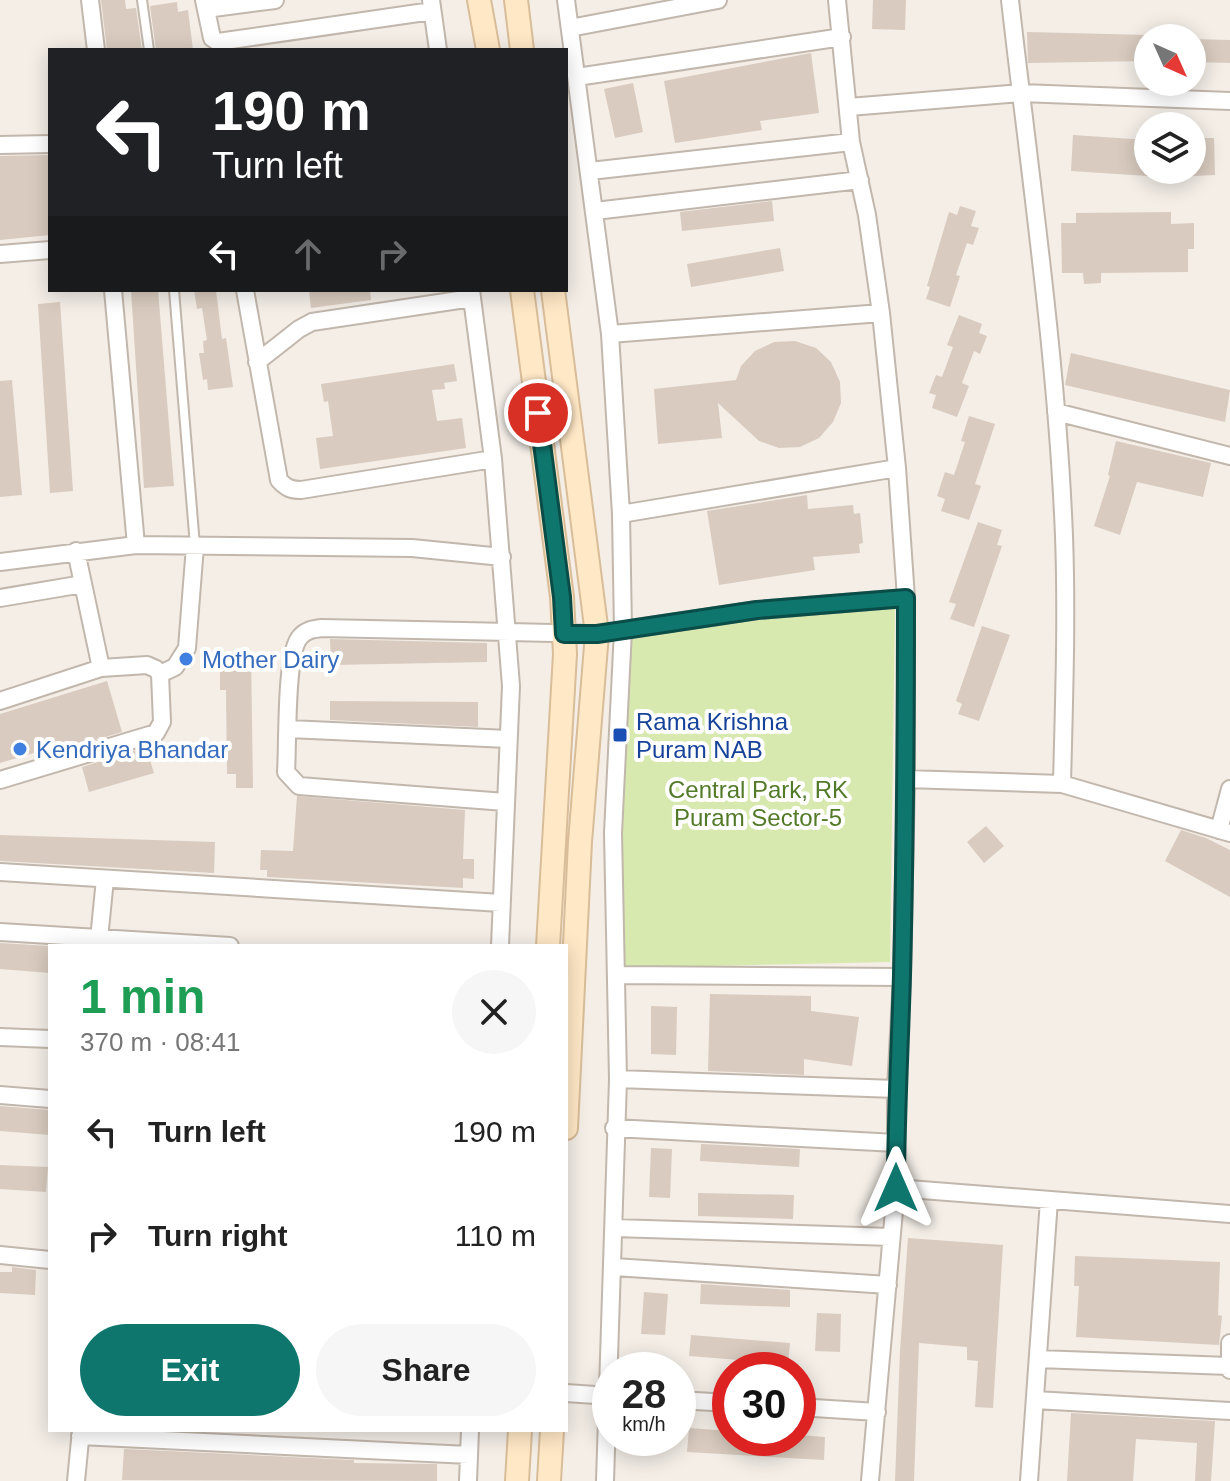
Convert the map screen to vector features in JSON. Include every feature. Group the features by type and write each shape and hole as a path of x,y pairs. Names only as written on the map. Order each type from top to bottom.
{"street":[{"path":"90,0 96,48"},
{"path":"275,0 205,5 212,38 218,42 432,6 438,48"},
{"path":"479,0 488,48"},
{"path":"516,0 522,48"},
{"path":"566,0 610,334 621,514 623,630 613,833 618,1079 614,1128 615,1228 611,1352"},
{"path":"570,28 718,0"},
{"path":"837,0 851,142 881,313 906,598 906,779 896,1089 896,1188 870,1481"},
{"path":"1010,0 1056,412 1064,534 1066,637 1062,784"},
{"path":"577,77 842,37"},
{"path":"849,107 1021,93 1230,101"},
{"path":"590,171 851,142"},
{"path":"0,145 48,144"},
{"path":"595,211 860,180"},
{"path":"0,254 48,250"},
{"path":"113,292 136,545"},
{"path":"245,292 279,480 291,490 493,459"},
{"path":"522,292 562,597 564,634 548,944"},
{"path":"553,292 597,634 580,842 568,1087"},
{"path":"257,362 312,322 471,294 493,459 511,686 500,944"},
{"path":"610,334 881,313"},
{"path":"1056,412 1230,456"},
{"path":"621,514 897,468"},
{"path":"0,562 136,545 412,548 502,557"},
{"path":"160,674 175,667 187,648 195,546"},
{"path":"76,551 101,668"},
{"path":"0,598 83,584"},
{"path":"505,802 299,786 286,772 295,645 305,632 322,628 597,634 757,610 906,598"},
{"path":"0,701 101,668 147,665 160,674 162,722 156,733 0,780"},
{"path":"289,729 508,739"},
{"path":"906,779 1062,784 1224,831 1230,789"},
{"path":"0,872 501,903"},
{"path":"99,939 105,879"},
{"path":"0,932 193,944"},
{"path":"617,975 902,977"},
{"path":"0,1037 48,1039"},
{"path":"618,1079 896,1089"},
{"path":"0,1095 48,1099"},
{"path":"614,1128 896,1143"},
{"path":"896,1188 1230,1214"},
{"path":"1029,1481 1049,1200"},
{"path":"615,1228 891,1237"},
{"path":"0,1255 48,1260"},
{"path":"614,1267 888,1285"},
{"path":"1038,1359 1230,1368 1230,1343"},
{"path":"568,1393 592,1395"},
{"path":"1035,1400 1230,1411"},
{"path":"816,1408 877,1412"},
{"path":"468,1481 470,1432"},
{"path":"517,1481 520,1432"},
{"path":"549,1481 552,1432"},
{"path":"76,1481 80,1433 469,1455"},
{"path":"605,1481 606,1456"}],"lane":[{"path":"142,0 149,48"},
{"path":"174,292 195,546"}],"green space":[{"name":"Central Park, RK Puram Sector-5","path":"895,606 890,962 619,968 618,916 630,630 678,623"}],"building":[{"path":"101,0 125,0 126,9 136,8 142,48 107,48"},
{"path":"873,0 906,0 905,30 872,29"},
{"path":"177,2 178,12 188,10 193,48 156,48 150,6"},
{"path":"1027,32 1134,35 1134,61 1028,63"},
{"path":"1206,39 1230,40 1230,63 1206,62"},
{"path":"811,53 819,113 760,121 762,130 675,143 664,81"},
{"path":"633,83 643,132 615,138 604,89"},
{"path":"1073,135 1134,139 1134,175 1071,171"},
{"path":"1206,138 1214,138 1215,175 1206,175"},
{"path":"48,155 48,235 0,240 0,156"},
{"path":"772,201 774,221 682,231 680,212"},
{"path":"960,206 976,211 971,226 979,228 973,245 967,243 956,275 960,276 950,307 926,299 930,287 927,286 949,212 957,215"},
{"path":"1171,212 1171,224 1194,223 1194,249 1188,249 1188,272 1101,273 1101,283 1084,284 1083,273 1062,273 1061,223 1076,223 1076,213"},
{"path":"780,248 784,271 691,287 687,264"},
{"path":"131,292 158,292 174,486 144,488"},
{"path":"194,292 216,292 222,339 226,338 233,387 208,390 207,379 203,380 199,353 204,353 203,341 207,340 202,308 197,309"},
{"path":"309,292 370,292 371,300 311,308"},
{"path":"60,302 73,491 50,493 38,304"},
{"path":"959,315 982,324 979,333 987,336 980,354 974,351 962,383 969,386 957,417 932,408 936,395 929,393 936,375 942,377 953,347 947,345"},
{"path":"795,341 816,348 831,362 840,382 841,403 833,422 819,438 800,447 779,448 759,441 718,403 722,438 658,444 654,389 736,380 741,366 755,351 774,342"},
{"path":"1071,353 1230,390 1225,422 1065,385"},
{"path":"454,364 457,381 444,383 445,389 432,390 437,421 462,418 466,448 320,469 316,438 333,436 328,401 324,402 321,384"},
{"path":"12,380 22,495 0,497 0,381"},
{"path":"969,416 995,424 975,484 981,486 969,520 941,511 945,499 937,496 945,472 954,475 965,442 961,441"},
{"path":"1116,441 1211,463 1203,497 1137,482 1120,535 1094,526 1110,476"},
{"path":"807,495 808,509 853,505 854,514 860,513 863,543 859,544 860,553 813,557 815,570 719,585 707,511"},
{"path":"978,522 1002,530 997,545 1002,546 974,627 950,619 956,604 949,602"},
{"path":"982,626 1010,635 979,721 958,714 962,704 956,701"},
{"path":"330,639 487,643 487,662 331,665"},
{"path":"226,653 251,653 253,788 236,788 236,774 227,774 226,690 220,690 220,666 227,666"},
{"path":"107,681 122,732 76,746 74,741 0,763 0,714"},
{"path":"330,701 478,702 478,727 330,720"},
{"path":"146,747 154,773 89,792 82,767"},
{"path":"297,796 465,810 463,859 474,859 474,879 463,878 463,888 267,877 267,870 260,870 261,850 293,851"},
{"path":"986,826 1004,846 984,863 967,842"},
{"path":"1181,830 1230,850 1230,897 1165,861"},
{"path":"0,835 215,842 214,873 0,861"},
{"path":"0,943 48,946 48,973 0,969"},
{"path":"710,994 811,996 811,1011 859,1017 852,1066 804,1059 804,1075 708,1071"},
{"path":"651,1006 677,1007 676,1055 651,1054"},
{"path":"0,1106 48,1110 48,1135 0,1131"},
{"path":"701,1144 800,1149 799,1167 700,1161"},
{"path":"651,1148 672,1149 670,1198 649,1197"},
{"path":"0,1165 48,1167 46,1192 0,1189"},
{"path":"698,1193 794,1195 793,1219 698,1216"},
{"path":"908,1238 1003,1245 993,1408 975,1407 978,1361 967,1360 967,1347 919,1343 914,1481 895,1481 900,1351"},
{"path":"1075,1256 1220,1262 1218,1315 1222,1316 1219,1345 1076,1337 1079,1286 1074,1286"},
{"path":"12,1267 36,1270 35,1295 0,1293 0,1272 12,1272"},
{"path":"701,1284 790,1290 790,1307 700,1304"},
{"path":"644,1292 668,1294 665,1335 641,1334"},
{"path":"817,1313 841,1314 840,1352 815,1351"},
{"path":"691,1335 790,1343 789,1352 712,1352 712,1358 696,1357 696,1352 689,1352"},
{"path":"1071,1413 1215,1421 1211,1481 1195,1481 1197,1443 1136,1439 1133,1481 1067,1481"},
{"path":"696,1429 712,1430 712,1453 696,1453"},
{"path":"816,1436 825,1437 824,1460 756,1456 816,1456"},
{"path":"124,1449 354,1460 354,1463 437,1464 437,1481 122,1480"}],"place":[{"name":"Mother Dairy","path":"186,659"},
{"name":"Rama Krishna Puram NAB","path":"620,735"},
{"name":"Kendriya Bhandar","path":"20,749"}],"route":[{"path":"538,413 564,634 597,634 757,610 906,598 905,807 896,1188"}]}
